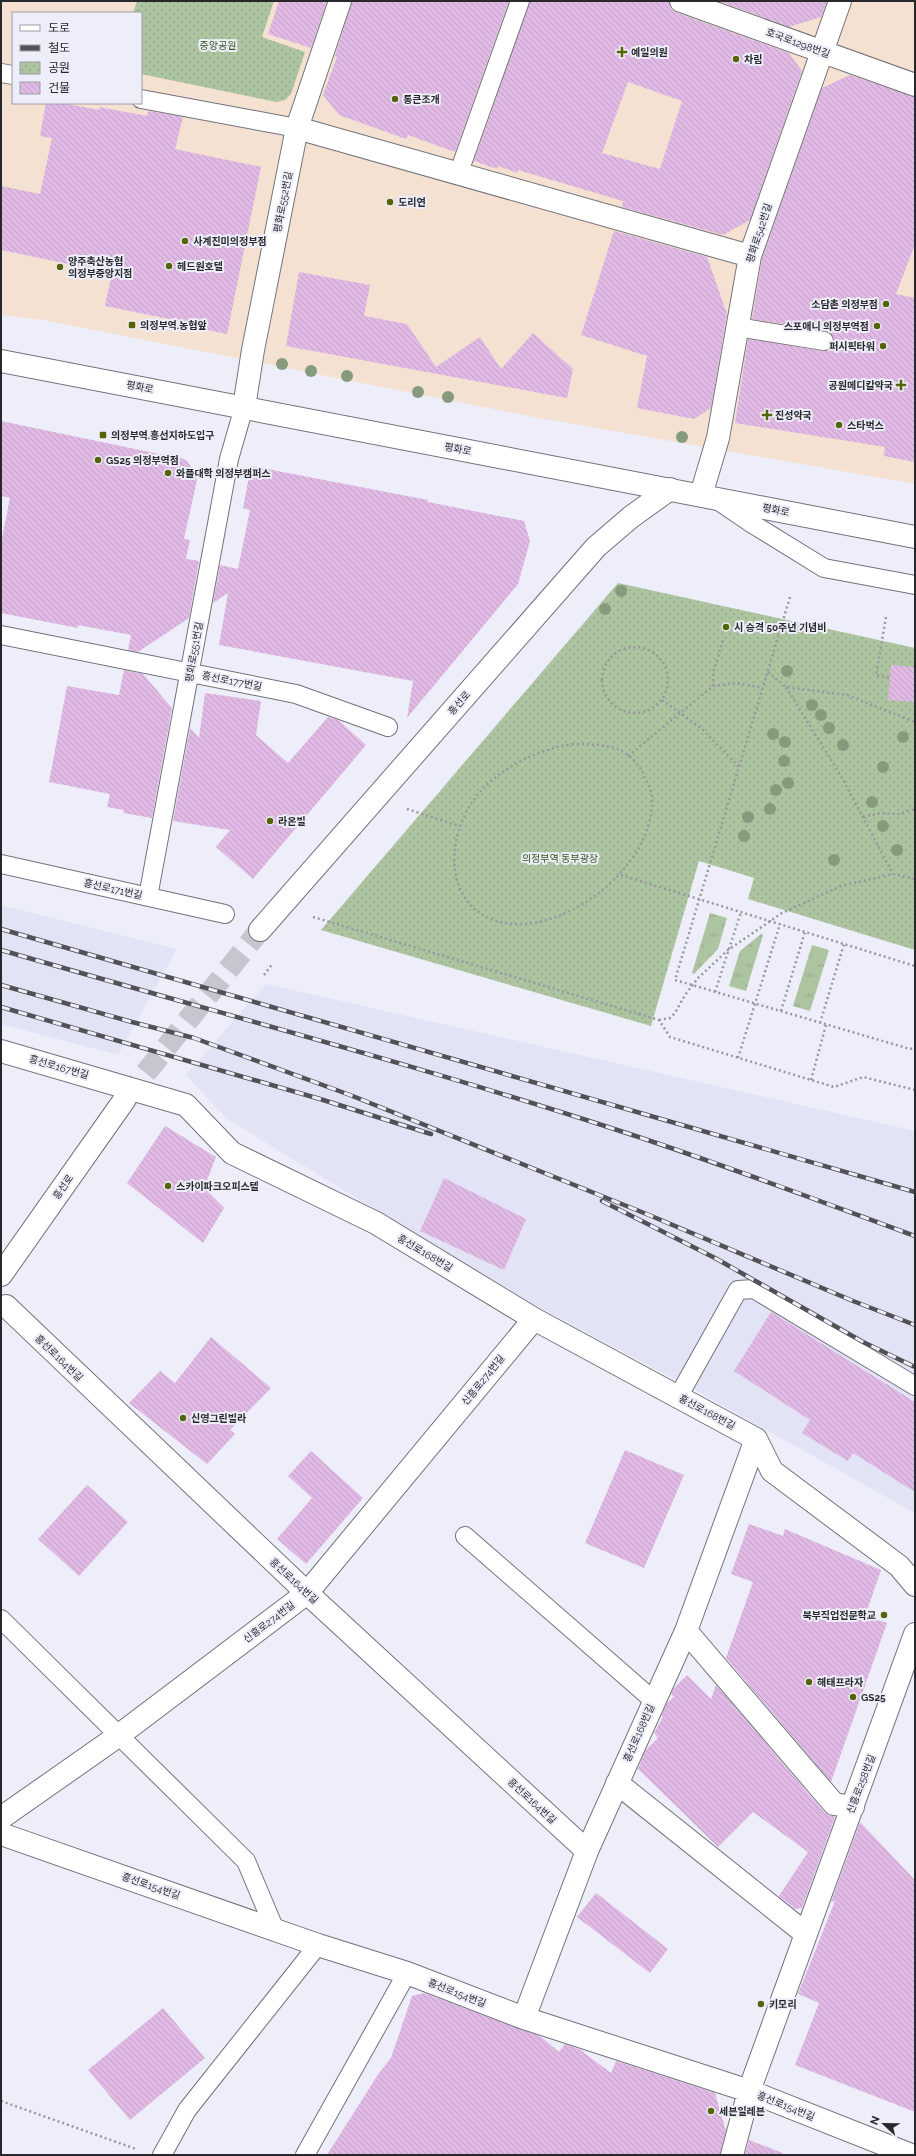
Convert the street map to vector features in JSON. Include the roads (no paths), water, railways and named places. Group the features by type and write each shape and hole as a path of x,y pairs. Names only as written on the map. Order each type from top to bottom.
{"street":[{"name":"평화로552번길","path":"244,407 253,350 297,128 340,1"},
{"name":"호국로1298번길","path":"681,1 915,85"},
{"name":"평화로542번길","path":"708,497 750,256 840,1"},
{"path":"297,128 459,172 750,256"},
{"name":"평화로","path":"1,361 915,537"},
{"name":"흥선로","path":"260,930 596,547 630,517 670,489"},
{"name":"흥선로167번길","path":"1,1051 121,1091"},
{"name":"흥선로","path":"1,1276 121,1091"},
{"name":"흥선로168번길","path":"121,1091 186,1105 232,1153 376,1223 534,1319 756,1439 686,1631 587,1851 524,2018"},
{"name":"흥선로164번길","path":"6,1306 308,1593 587,1851"},
{"name":"신흥로274번길","path":"1,1818 118,1736 308,1593 534,1319"},
{"path":"756,1439 772,1471 899,1566 915,1585"},
{"path":"686,1631 834,1804 852,1807"},
{"name":"신흥로258번길","path":"732,2155 749,2091 915,1634"},
{"path":"617,1783 806,1934"},
{"name":"흥선로154번길","path":"1,1834 318,1945 407,1973 524,2018 749,2091 911,2155"}],"lane":[{"path":"459,172 520,1"},
{"path":"1,73 12,75"},
{"path":"142,99 297,128"},
{"path":"737,327 824,342"},
{"name":"평화로551번길","path":"148,897 229,459 244,407"},
{"path":"708,497 824,568 915,585"},
{"name":"흥선로177번길","path":"1,635 296,694 388,727"},
{"name":"흥선로171번길","path":"1,864 225,914"},
{"path":"678,1397 738,1290 746,1289 754,1289 915,1386"},
{"path":"465,1536 654,1700"},
{"path":"1,1619 246,1861 275,1930"},
{"path":"162,2155 187,2110 318,1945"},
{"path":"305,2155 407,1973"}],"tunnel":[{"path":"125,1099 260,930"}],"railway":[{"path":"1,929 915,1192"},
{"path":"1,950 535,1104 764,1180 915,1236"},
{"path":"1,985 194,1038 350,1095 649,1215 853,1301 915,1325"},
{"path":"1,1007 320,1099 431,1134"},
{"path":"602,1201 715,1258 863,1342 915,1367"}],"place":[{"name":"예일의원","path":"622,52"},
{"name":"차림","path":"736,59"},
{"name":"통큰조개","path":"395,99"},
{"name":"도리연","path":"390,202"},
{"name":"사계진미의정부점","path":"185,241"},
{"name":"헤드원호텔","path":"169,266"},
{"name":"양주축산농협 의정부중앙지점","path":"60,267"},
{"name":"소담촌 의정부점","path":"886,304"},
{"name":"의정부역.농협앞","path":"132,325"},
{"name":"스포애니 의정부역점","path":"877,326"},
{"name":"퍼시픽타워","path":"883,346"},
{"name":"공원메디칼약국","path":"901,385"},
{"name":"진성약국","path":"767,415"},
{"name":"스타벅스","path":"839,425"},
{"name":"의정부역.흥선지하도입구","path":"103,435"},
{"name":"GS25 의정부역점","path":"98,460"},
{"name":"와플대학 의정부캠퍼스","path":"168,473"},
{"name":"시 승격 50주년 기념비","path":"726,627"},
{"name":"라온빌","path":"270,821"},
{"name":"스카이파크오피스텔","path":"168,1186"},
{"name":"신영그린빌라","path":"183,1418"},
{"name":"북부직업전문학교","path":"884,1615"},
{"name":"해태프라자","path":"809,1682"},
{"name":"GS25","path":"853,1697"},
{"name":"키모리","path":"761,2004"},
{"name":"세븐일레븐","path":"711,2111"}],"park label":[{"name":"중앙공원","path":"218,45"},
{"name":"의정부역 동부광장","path":"560,858"}]}
